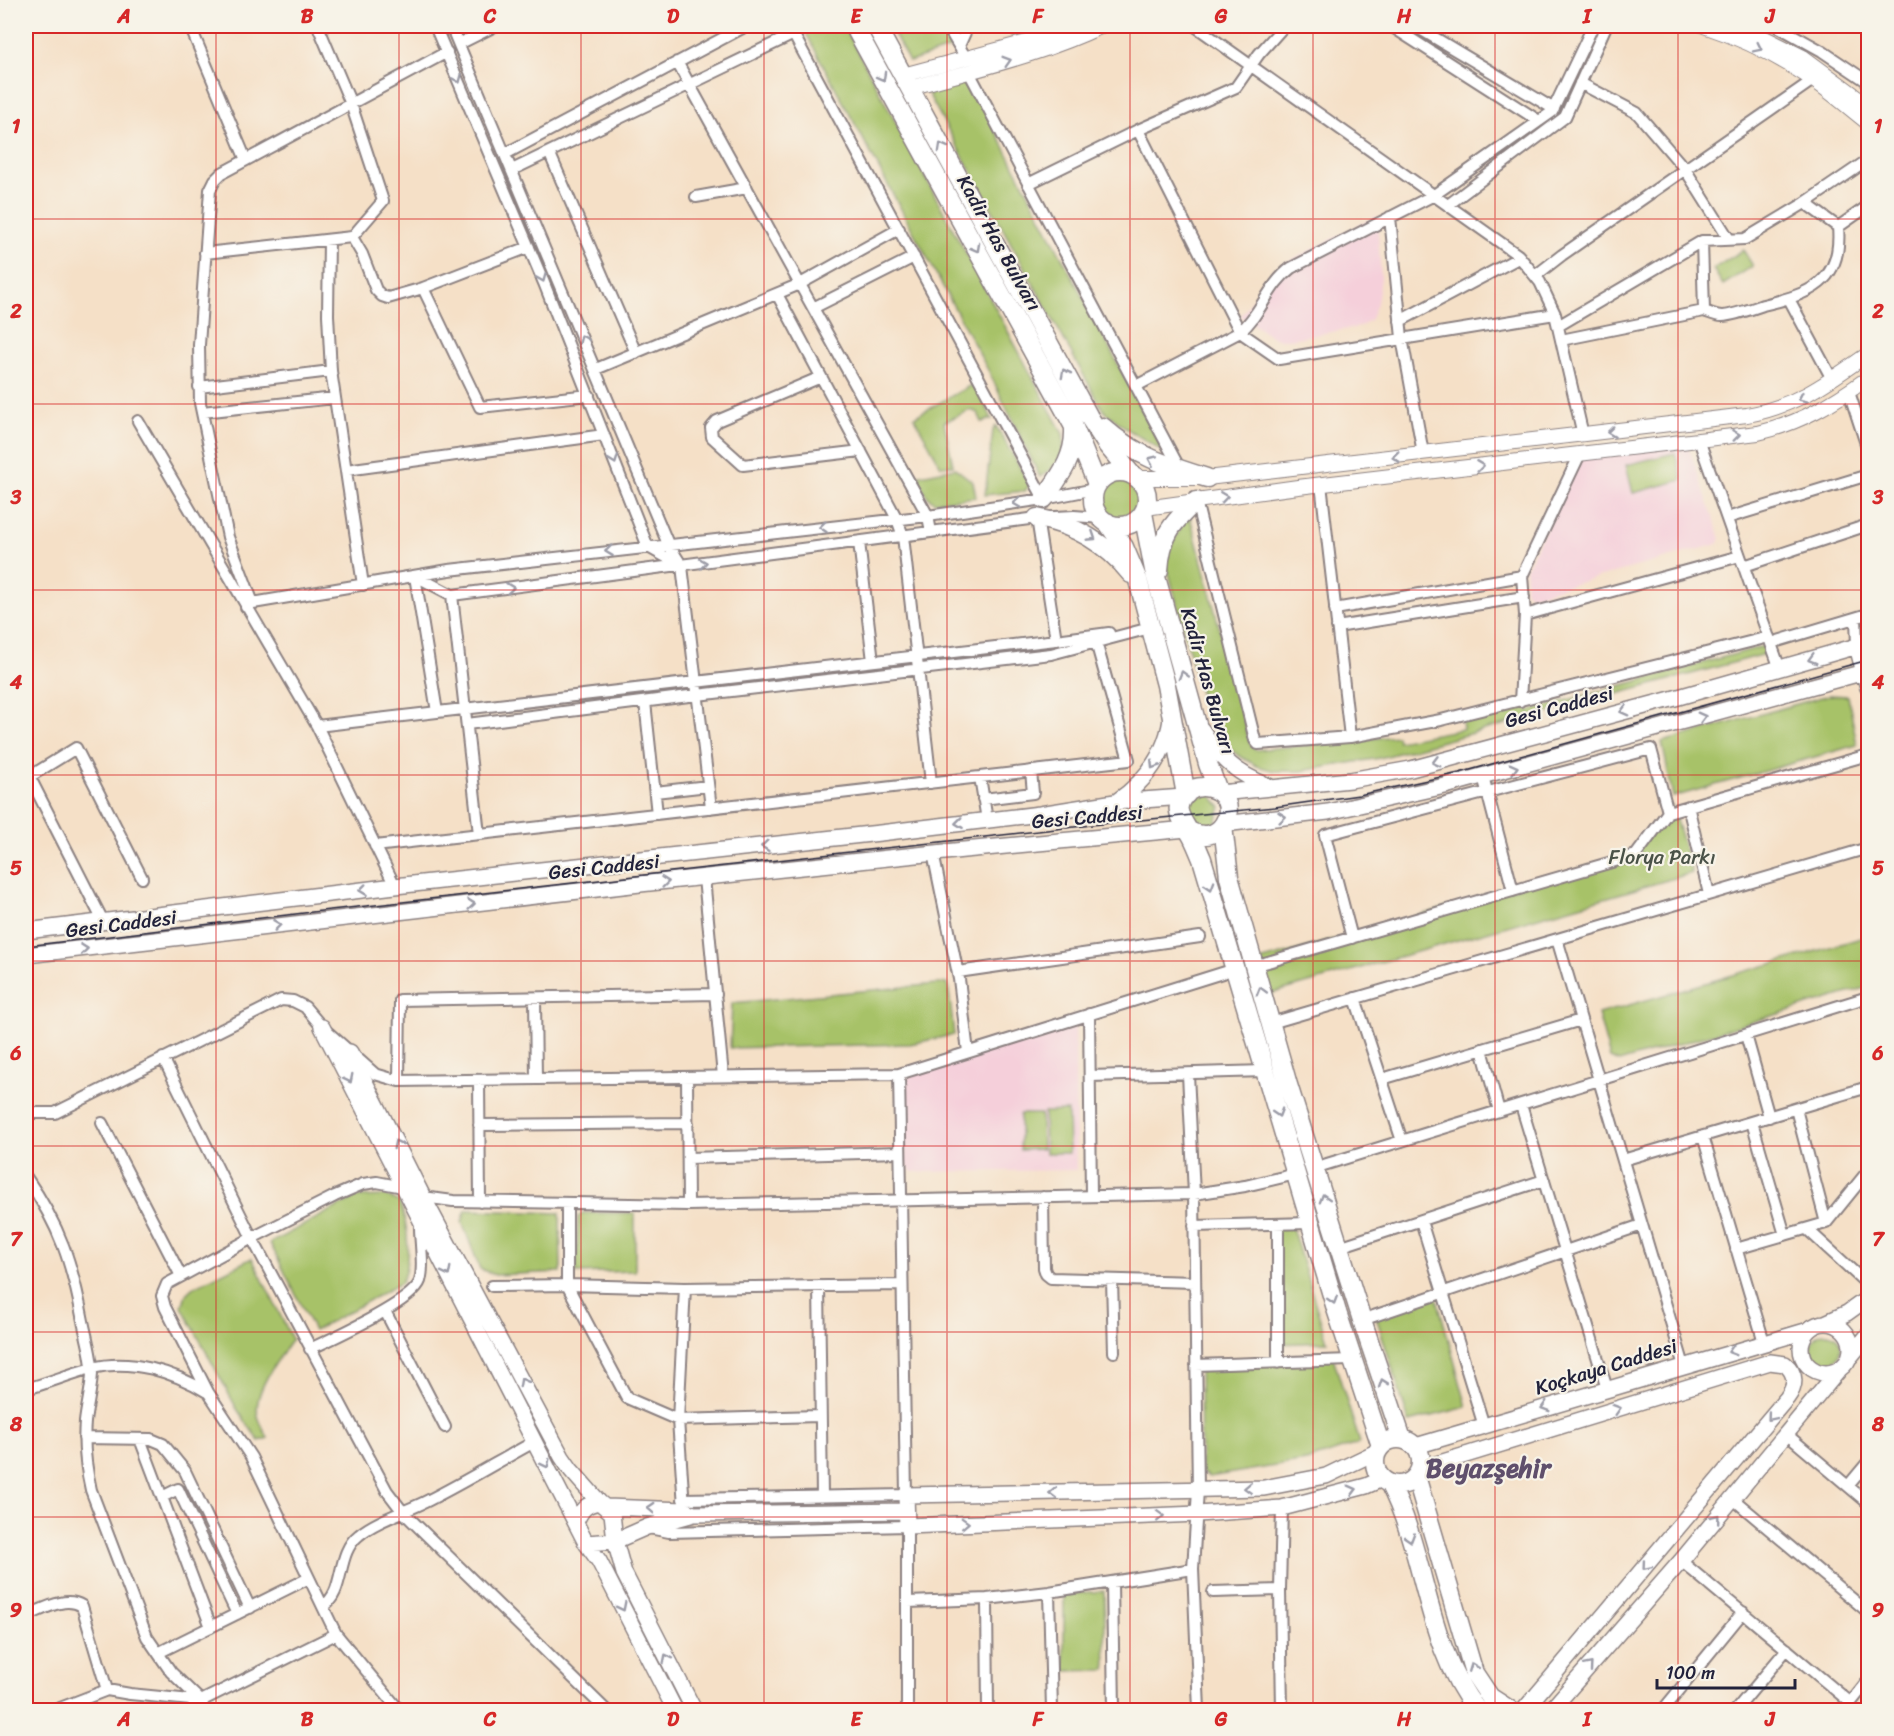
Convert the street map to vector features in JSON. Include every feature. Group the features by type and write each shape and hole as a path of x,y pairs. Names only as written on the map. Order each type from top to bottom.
{"highway":[{"name":"Kadir Has Bulvarı","path":"854,26 1073,425 1096,487"},
{"name":"Kadir Has Bulvarı","path":"876,26 1083,406 1102,438 1134,476"},
{"path":"1083,406 1101,426 1129,448 1151,460 1208,478"},
{"path":"1044,499 1071,456 1074,441 1073,425"},
{"path":"1126,472 1134,476 1145,489 1144,510 1133,522 1126,524 1120,525 1104,520 1095,507 1093,495 1101,479 1113,473 1126,472"},
{"path":"1037,518 1064,524 1092,537 1148,585 1163,542 1172,527 1196,501"},
{"name":"Kadir Has Bulvarı","path":"1144,510 1150,628 1172,714 1185,796"},
{"name":"Kadir Has Bulvarı","path":"1104,520 1148,585 1219,792"},
{"path":"1386,1481 1403,1485 1418,1473 1422,1461 1409,1443 1362,1320 1270,1023 1229,877 1224,825 1228,816 1227,805 1219,792 1202,787 1192,790 1185,796 1179,812 1202,859 1379,1449 1375,1467 1386,1481 1405,1521 1447,1658 1459,1684 1477,1710"},
{"path":"1188,830 1199,835 1210,835 1224,825"},
{"path":"1379,1449 1394,1438 1409,1443"},
{"path":"1418,1473 1474,1673 1490,1696 1510,1710"}],"main road":[{"path":"1863,644 1869,688"},
{"name":"Gesi Caddesi","path":"1219,792 1350,780 1411,769 1780,669 1863,644"},
{"path":"1224,825 1328,812 1483,776 1866,671"},
{"path":"1115,802 1141,782 1153,767 1164,745 1172,714"},
{"path":"1195,717 1211,745 1225,760 1250,778 1272,787"},
{"name":"Gesi Caddesi","path":"26,931 395,886 987,820 1115,802 1185,796"},
{"name":"Gesi Caddesi","path":"26,955 933,853 1188,830"},
{"path":"322,1027 586,1543 599,1562 675,1710"},
{"path":"350,1052 423,1197 562,1457 571,1470 612,1513 615,1541 624,1573 694,1710"},
{"path":"1839,1370 1833,1373 1821,1373 1810,1368 1805,1362 1801,1346 1809,1330 1847,1313 1869,1298"},
{"path":"1826,1323 1837,1326 1847,1333 1851,1345 1850,1357"},
{"name":"Koçkaya Caddesi","path":"1409,1443 1484,1426 1684,1365 1809,1330"},
{"path":"1551,1710 1681,1561 1785,1432 1869,1335"},
{"path":"1418,1473 1770,1362 1780,1362 1788,1367 1794,1380 1793,1390 1787,1398 1524,1710"},
{"path":"1788,1367 1805,1362"},
{"path":"907,1518 906,1495 1198,1490 1281,1486 1326,1476 1379,1449"},
{"path":"576,1522 585,1507 603,1504 907,1518 1198,1514 1282,1508 1386,1481"},
{"path":"1281,1486 1282,1508"},
{"path":"586,1543 615,1541 687,1507"}],"street":[{"path":"190,26 246,160"},
{"path":"206,253 352,237 383,201 351,104 318,26"},
{"path":"435,26 529,247 648,547 682,566"},
{"path":"451,26 668,544 682,566 711,808"},
{"path":"459,44 495,26"},
{"path":"505,154 746,26"},
{"path":"947,26 1180,470"},
{"path":"965,59 969,26"},
{"path":"1028,26 1031,41"},
{"path":"906,81 965,59 1031,41 1073,26"},
{"path":"965,59 1076,38 1102,26"},
{"path":"1195,26 1520,257 1535,276 1555,314 1583,435"},
{"path":"1254,68 1269,41 1284,26"},
{"path":"1028,184 1138,130 1236,87 1294,26"},
{"path":"1415,26 1554,109"},
{"path":"1136,386 1240,332 1253,321 1273,284 1291,268 1434,195 1552,112 1593,26"},
{"path":"1448,205 1565,117 1606,26"},
{"path":"1704,26 1765,51 1813,80 1869,123"},
{"path":"1741,26 1803,57 1869,105"},
{"path":"1777,26 1822,51 1869,82"},
{"path":"1397,27 1539,121"},
{"path":"512,170 689,84 792,30 1044,499"},
{"path":"250,605 228,537 202,412 199,387 199,345 209,196 213,184 222,174 246,160 447,52"},
{"path":"677,62 928,516 931,532"},
{"path":"1535,276 1813,80"},
{"path":"1580,83 1637,113 1685,170 1729,239"},
{"path":"1138,130 1240,332 1279,358 1555,314"},
{"path":"549,152 636,352"},
{"path":"1558,326 1702,241 1745,238 1805,203 1869,160"},
{"path":"696,197 747,188"},
{"path":"1805,203 1838,227"},
{"path":"1838,227 1869,206"},
{"path":"1390,217 1402,338 1423,453"},
{"path":"1561,340 1704,312 1722,316 1789,299 1813,289 1830,271 1839,246 1838,227"},
{"path":"596,369 800,284 899,229"},
{"path":"352,237 362,254 376,290 382,296 391,298 529,247"},
{"path":"329,240 328,315 331,371 363,585"},
{"path":"1702,241 1704,312"},
{"path":"813,308 914,257"},
{"path":"1400,321 1520,257"},
{"path":"423,288 480,407 589,395"},
{"path":"777,294 897,519 903,536 931,783"},
{"path":"1789,299 1832,379"},
{"path":"1134,476 1208,478 1583,435 1760,412 1795,401 1815,391 1869,354"},
{"path":"199,387 331,371"},
{"path":"821,377 717,421 711,428 712,437 743,465 861,451"},
{"path":"1144,510 1321,484 1758,433 1787,425 1817,412 1869,378"},
{"path":"1849,392 1869,450"},
{"path":"202,412 335,398"},
{"path":"138,421 250,605 317,726 395,886"},
{"path":"346,470 604,435"},
{"path":"1699,440 1780,669"},
{"path":"1520,701 1525,615 1522,576 1580,454"},
{"path":"1727,518 1869,475"},
{"path":"1321,484 1350,737"},
{"path":"250,605 415,576 668,544 928,516 1044,499 1096,487"},
{"path":"1196,501 1255,740 1258,744 1350,737 1441,720 1865,617 1863,644"},
{"path":"415,576 452,595 1037,518 1074,516 1104,520"},
{"path":"1037,518 1056,640"},
{"path":"1525,615 1742,561 1869,525"},
{"path":"859,542 873,660"},
{"path":"415,576 437,712"},
{"path":"1335,609 1522,576"},
{"path":"452,595 480,834"},
{"path":"1337,627 1524,597"},
{"path":"317,726 1150,628"},
{"path":"467,724 1051,654 1150,628"},
{"path":"375,846 1129,760 1096,642"},
{"path":"645,702 657,814"},
{"path":"103,921 27,773 76,748 142,878"},
{"path":"1352,938 1325,835 1651,749 1668,812"},
{"path":"1254,966 1636,855 1668,812 1869,755"},
{"path":"983,799 1033,793 1031,771"},
{"path":"1483,776 1513,891"},
{"path":"980,777 987,820"},
{"path":"655,792 708,786"},
{"path":"1688,806 1709,894"},
{"path":"1270,1023 1869,848"},
{"path":"933,853 958,972 968,1052"},
{"path":"704,878 723,1076"},
{"path":"958,972 1200,937"},
{"path":"1557,939 1684,1365"},
{"path":"26,1113 55,1113 281,1000 299,1003 322,1027 375,1074 399,1081 899,1074 1235,969"},
{"path":"399,1081 400,1000 716,994"},
{"path":"1314,1168 1869,997"},
{"path":"535,998 536,1079"},
{"path":"1355,998 1402,1141"},
{"path":"1089,1014 1091,1196"},
{"path":"1382,1079 1581,1020"},
{"path":"1746,1035 1769,1117"},
{"path":"1482,1049 1499,1111"},
{"path":"163,1058 252,1238 387,1491 403,1512 606,1710"},
{"path":"1090,1076 1265,1071"},
{"path":"685,1288 678,1420 687,1507 822,1496 906,1495 899,1074"},
{"path":"1188,1074 1194,1194 1198,1514 1193,1569 1199,1710"},
{"path":"687,1077 688,1205"},
{"path":"479,1080 480,1202"},
{"path":"1623,1160 1869,1087"},
{"path":"1521,1105 1607,1389"},
{"path":"1796,1109 1826,1223"},
{"path":"102,1122 181,1276"},
{"path":"1752,1122 1785,1235"},
{"path":"479,1125 687,1123"},
{"path":"1703,1136 1764,1342"},
{"path":"688,1158 900,1152"},
{"path":"1736,1249 1826,1223 1869,1171"},
{"path":"399,1710 336,1634 251,1457 208,1392 162,1302 167,1284 335,1196 363,1184 377,1182 403,1187 423,1197 453,1202 688,1205 1194,1194 1253,1185 1296,1174"},
{"path":"26,1177 50,1215 69,1259 92,1368 84,1438 91,1490 141,1623 158,1653 203,1706"},
{"path":"1339,1247 1544,1180"},
{"path":"1044,1197 1044,1268 1046,1274 1054,1279 1195,1282"},
{"path":"567,1203 567,1285 627,1398 678,1420 819,1416"},
{"path":"310,1349 385,1311 415,1291 420,1280 422,1266 420,1221"},
{"path":"1421,1221 1484,1426"},
{"path":"1194,1226 1310,1223"},
{"path":"1278,1224 1278,1363"},
{"path":"1362,1320 1642,1225"},
{"path":"1807,1229 1869,1284"},
{"path":"1112,1280 1114,1352"},
{"path":"492,1286 685,1288 902,1285"},
{"path":"819,1286 819,1416 822,1496"},
{"path":"385,1311 445,1427"},
{"path":"1196,1365 1352,1360"},
{"path":"26,1389 92,1368 120,1365 148,1368 173,1375 208,1392"},
{"path":"1785,1432 1869,1503"},
{"path":"84,1438 140,1439 160,1442 185,1471 250,1608"},
{"path":"140,1439 211,1627"},
{"path":"323,1606 330,1602 334,1595 346,1549 364,1531 430,1500 534,1442"},
{"path":"1848,1486 1869,1462"},
{"path":"162,1497 178,1489 237,1614"},
{"path":"1732,1498 1869,1612"},
{"path":"1282,1508 1280,1590 1282,1710"},
{"path":"647,1527 669,1532 907,1518 908,1710"},
{"path":"1681,1561 1787,1649 1848,1707 1869,1681"},
{"path":"908,1602 987,1599 1049,1592 1193,1569"},
{"path":"158,1653 309,1578"},
{"path":"1112,1582 1114,1710"},
{"path":"1213,1592 1280,1590"},
{"path":"1049,1592 1052,1710"},
{"path":"987,1599 988,1710"},
{"path":"26,1616 65,1601 73,1601 82,1606 107,1690"},
{"path":"1663,1710 1743,1612"},
{"path":"55,1710 107,1690 203,1706 336,1634"},
{"path":"1743,1708 1787,1649"}],"shaded area":[{"path":"1377,216 1381,278 1377,303 1371,319 1360,327 1290,339 1276,339 1240,316 1281,265"},
{"path":"1688,446 1721,539 1718,544 1531,596 1525,590 1526,568 1582,457"},
{"path":"1069,1021 1075,1025 1076,1170 912,1172 905,1164 902,1086 910,1075"}],"green space":[{"path":"802,26 844,26 1063,434 1063,448 1059,460 1040,477 988,370"},
{"path":"890,26 941,26 951,42 951,48 909,62"},
{"path":"967,76 1164,452 1127,429 1103,410 925,88"},
{"path":"1743,250 1753,266 1723,285 1713,269"},
{"path":"971,385 977,387 992,419 982,422 978,413 970,410 944,422 953,465 941,466 914,417"},
{"path":"996,426 1030,485 1025,491 985,495 993,430"},
{"path":"1675,453 1682,480 1633,493 1626,465"},
{"path":"955,468 973,482 976,497 934,502 927,496 916,476"},
{"path":"1120,479 1134,485 1140,499 1134,513 1120,519 1106,513 1100,499 1106,485"},
{"path":"1189,513 1250,744 1255,750 1397,736 1398,741 1463,729 1462,720 1526,705 1529,711 1764,646 1766,654 1380,758 1301,771 1275,771 1257,766 1221,742 1204,708 1166,562 1167,553"},
{"path":"1829,695 1848,696 1857,745 1673,797 1662,742"},
{"path":"1210,794 1221,807 1215,825 1197,828 1185,811 1192,797"},
{"name":"Florya Parkı","path":"1672,807 1692,873 1270,994 1260,961 1636,853"},
{"path":"1868,936 1868,987 1619,1062 1610,1058 1598,1014"},
{"path":"948,983 954,1035 910,1044 730,1048 732,1003"},
{"path":"1068,1111 1069,1153 1045,1153 1044,1112"},
{"path":"1020,1114 1041,1114 1042,1149 1020,1150"},
{"path":"386,1196 399,1202 407,1231 406,1265 401,1283 314,1331 270,1243 356,1197"},
{"path":"466,1210 560,1213 561,1272 495,1275 480,1269 462,1222"},
{"path":"583,1213 635,1213 635,1271 576,1273 578,1217"},
{"path":"1275,1221 1290,1221 1327,1342 1276,1344"},
{"path":"252,1258 292,1339 268,1376 259,1397 258,1416 268,1438 259,1441 237,1409 182,1307 186,1294 192,1288"},
{"path":"1435,1291 1467,1407 1409,1422 1374,1310"},
{"path":"1826,1333 1837,1337 1841,1348 1837,1359 1826,1363 1815,1359 1811,1348 1815,1337"},
{"path":"1333,1357 1360,1443 1306,1461 1209,1477 1201,1472 1200,1361"},
{"path":"1104,1591 1106,1670 1064,1671 1064,1594"}],"tram line":[{"path":"26,946 1110,823 1275,807 1359,795 1459,773 1868,660"}],"district":[{"name":"Beyazşehir","path":"1488,1468"}]}
